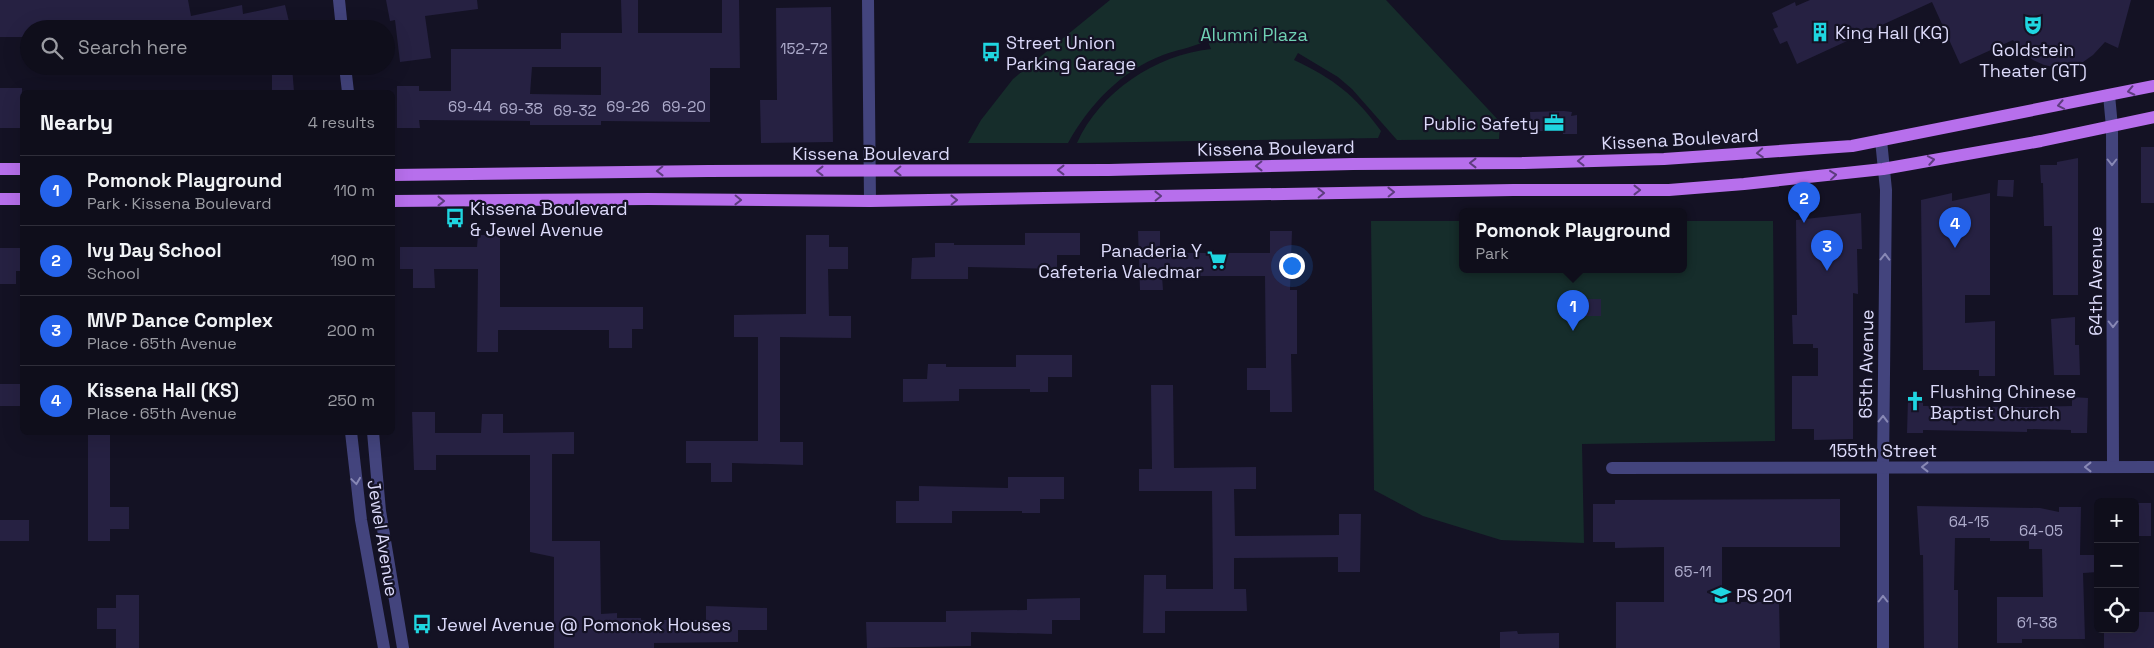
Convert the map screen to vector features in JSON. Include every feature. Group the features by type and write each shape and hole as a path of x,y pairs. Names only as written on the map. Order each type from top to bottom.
{"main road":[{"name":"Kissena Boulevard","path":"395,175 869,171 1606,161 1852,146 2154,86"},
{"path":"395,201 657,199 870,202 1513,190 1669,190 1883,169 2112,127 2154,117"},
{"path":"0,169 20,169"},
{"path":"0,199 20,199"}],"street":[{"path":"339,0 341,20"},
{"path":"868,0 870,202"},
{"path":"346,75 348,90"},
{"name":"64th Avenue","path":"2109,96 2112,127 2113,467"},
{"name":"65th Avenue","path":"1881,140 1886,190 1883,648"},
{"name":"Jewel Avenue","path":"351,435 361,520 384,648"},
{"name":"Jewel Avenue","path":"373,435 380,511 403,648"},
{"name":"155th Street","path":"1612,468 2154,467"}],"green space":[{"name":"Alumni Plaza","path":"1110,0 1386,0 1500,122 1499,139 1397,140 1352,89 1338,77 1298,53 1294,60 1332,81 1362,107 1381,131 1378,138 1077,143 1087,125 1115,92 1150,68 1170,59 1211,49 1206,37 1204,42 1168,53 1133,70 1096,103 1068,143 968,143 981,120 1013,79"},
{"path":"1371,221 1459,221 1459,273 1687,273 1687,221 1773,221 1775,441 1582,444 1584,543 1501,540 1423,516 1374,490"}],"building":[{"path":"0,0 188,0 191,16 242,5 243,14 285,5 289,20 20,20 20,37 0,37"},
{"path":"386,0 477,0 478,9 425,16 431,58 400,62 395,20 390,20"},
{"path":"621,0 638,0 638,33 722,33 722,0 739,0 740,68 710,68 710,122 601,121 601,125 530,125 530,121 419,120 420,128 397,128 397,86 419,86 419,91 451,91 451,49 561,49 561,33 622,33","holes":["532,67 601,67 601,95 530,94"]},
{"name":"Goldstein Theater (GT)","path":"1810,0 2131,0 2118,48 2105,42 2093,55 2083,62 2073,66 2058,68 2033,60 2013,40 1960,64 1932,2 1797,64 1787,41 1780,44 1773,29 1778,27 1772,13 1795,2 1796,6"},
{"path":"831,7 833,142 761,143 760,100 777,100 776,8"},
{"path":"272,75 293,75 294,90 272,90"},
{"path":"0,88 22,88 20,90 20,128 0,128"},
{"name":"Public Safety","path":"1530,112 1572,112 1571,116 1577,115 1577,134 1563,134 1563,131 1531,131"},
{"path":"2141,147 2154,147 2154,203 2141,203"},
{"path":"2078,158 2078,295 2053,295 2052,226 2044,226 2043,183 2041,183 2040,165 2057,165 2057,162"},
{"path":"1998,180 2014,180 2013,197 1997,196"},
{"path":"1952,193 1952,201 1990,193 1990,295 1965,295 1965,323 1995,321 1995,376 1979,376 1979,370 1923,370 1921,200"},
{"path":"1861,213 1862,249 1857,249 1858,294 1853,293 1853,439 1814,440 1814,429 1792,429 1792,376 1818,376 1818,348 1813,348 1813,344 1793,344 1792,315 1797,315 1796,220"},
{"path":"1138,231 1160,231 1160,253 1270,253 1270,231 1292,231 1290,290 1297,290 1297,354 1291,354 1292,412 1270,412 1270,390 1247,390 1247,368 1266,368 1265,276 1162,276 1163,290 1140,290"},
{"path":"1025,233 1080,233 1080,255 1057,255 1057,269 968,267 968,279 911,279 912,258 935,257 935,243 954,243 954,245 1025,245"},
{"path":"478,235 500,235 500,307 643,307 643,329 632,329 632,348 609,348 609,330 498,330 498,352 477,352 478,269 434,269 435,288 413,288 413,269 400,269 400,247 477,247"},
{"path":"806,235 829,235 829,247 848,247 848,269 828,269 829,316 851,316 851,338 780,337 780,442 803,442 803,465 732,463 732,482 711,482 711,463 686,463 686,441 758,441 758,337 734,337 734,315 806,314"},
{"path":"0,248 20,248 20,271 16,271 16,284 0,284"},
{"path":"1583,299 1601,299 1601,316 1583,316"},
{"path":"2075,317 2075,345 2079,345 2080,375 2054,375 2051,319"},
{"path":"1016,355 1072,355 1072,377 1048,377 1048,392 1030,392 1030,389 959,389 959,401 903,402 903,379 927,379 928,364 946,364 946,367 1016,367"},
{"path":"0,384 20,384 20,406 0,406"},
{"path":"1151,385 1173,385 1174,468 1256,467 1256,489 1234,489 1235,536 1339,535 1339,514 1361,514 1360,572 1338,572 1338,557 1234,558 1234,589 1246,589 1247,611 1165,611 1165,633 1143,633 1144,575 1166,575 1166,589 1213,589 1212,491 1139,491 1139,469 1152,469"},
{"path":"2072,397 2088,398 2087,433 2071,433 2071,430 2027,429 2027,432 1923,430 1923,433 1907,433 1908,399 1923,399 1923,406 2027,407 2072,406"},
{"path":"412,412 435,412 435,433 481,433 482,414 503,414 503,433 574,432 574,454 552,454 552,541 600,541 601,614 617,613 617,618 641,618 641,620 706,620 706,606 767,608 767,630 738,630 738,642 654,643 654,648 554,648 554,557 530,552 530,455 436,455 436,470 414,470"},
{"path":"88,435 110,435 110,507 129,507 129,529 110,529 110,541 88,541"},
{"path":"1008,477 1064,477 1064,499 1040,499 1040,513 1022,513 1022,511 952,511 952,523 896,523 896,501 919,501 919,486 1008,488"},
{"path":"1840,499 1840,547 1722,547 1722,602 1779,602 1780,648 1616,648 1616,602 1664,602 1664,547 1615,548 1615,542 1593,542 1593,504 1615,504 1615,500"},
{"path":"2139,503 2151,503 2151,536 2139,536"},
{"path":"1917,506 2040,508 2059,512 2059,507 2081,507 2080,555 2094,555 2094,572 2083,573 2085,639 2022,639 2022,643 1997,643 1997,597 2043,597 2042,549 2029,549 2029,541 1990,541 1990,538 1955,538 1954,590 1958,590 1958,648 1924,648 1923,555 1920,555"},
{"path":"0,520 29,520 29,541 0,541"},
{"path":"116,595 139,595 139,648 116,648 116,629 97,629 97,608 116,608"},
{"path":"1080,598 1080,620 1052,620 1052,634 971,632 971,646 867,648 866,622 946,622 946,611 1027,610 1027,599"},
{"path":"2139,612 2154,612 2154,648 2104,648 2104,633 2139,633"},
{"path":"1517,631 1518,634 1559,633 1559,648 1500,648 1500,632"}],"place":[{"name":"Goldstein Theater (GT)","path":"2033,25"},
{"name":"King Hall (KG)","path":"1820,32"},
{"name":"Street Union Parking Garage","path":"991,52"},
{"name":"Public Safety","path":"1554,123"},
{"name":"Kissena Boulevard & Jewel Avenue","path":"455,218"},
{"name":"Ivy Day School","path":"1804,223"},
{"name":"Kissena Hall (KS)","path":"1955,248"},
{"name":"Panaderia Y Cafeteria Valedmar","path":"1217,260"},
{"name":"MVP Dance Complex","path":"1827,271"},
{"name":"Pomonok Playground","path":"1573,331"},
{"name":"Flushing Chinese Baptist Church","path":"1915,401"},
{"name":"PS 201","path":"1721,595"},
{"name":"Jewel Avenue @ Pomonok Houses","path":"422,624"}]}
